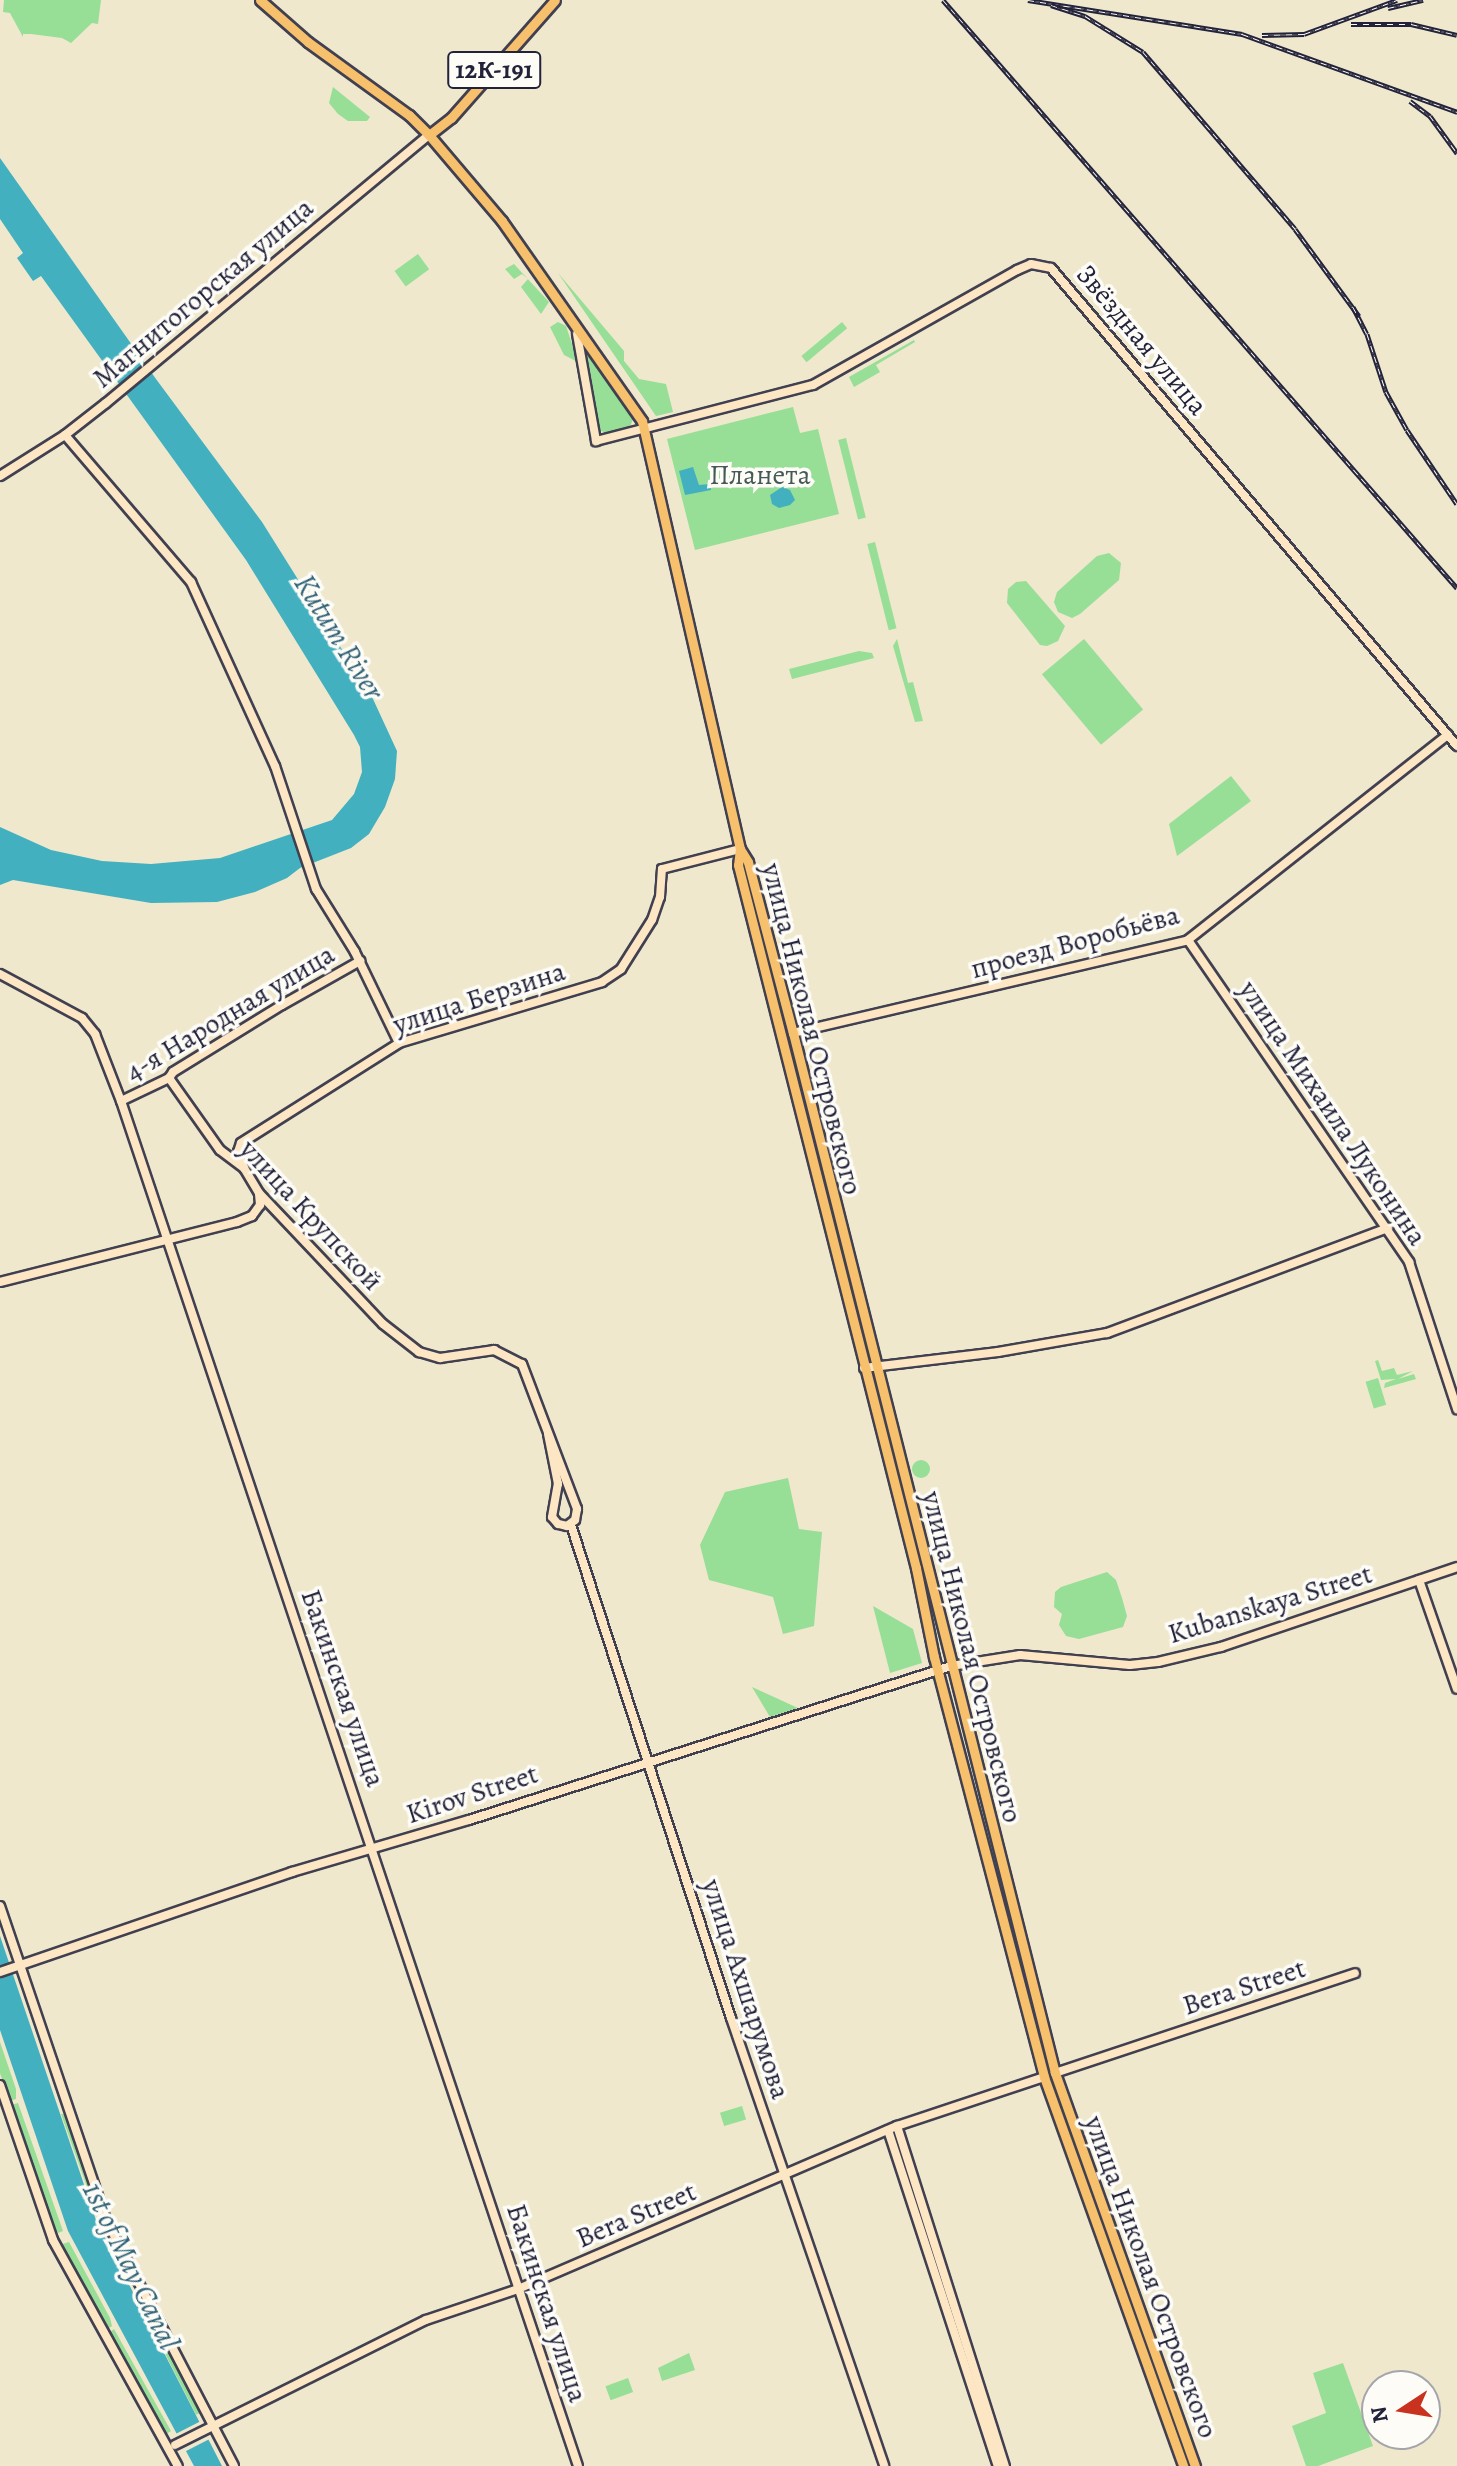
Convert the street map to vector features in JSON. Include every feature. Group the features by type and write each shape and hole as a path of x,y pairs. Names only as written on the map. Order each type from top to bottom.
{"main road":[{"name":"улица Николая Островского","path":"260,0 308,42 409,115 429,135 502,221 642,421 740,849 748,862 793,1033 1055,2073 1195,2466"},
{"name":"12К-191","path":"429,135 451,118 555,0"},
{"name":"Магнитогорская улица","path":"0,476 65,435 106,403 429,135"},
{"name":"Звёздная улица","path":"569,316 581,342 596,441 801,390 833,377 1017,270 1041,263 1061,278 1457,746"},
{"path":"65,435 191,582 275,766 316,889 360,961 399,1043"},
{"name":"проезд Воробьёва","path":"793,1033 1188,940 1448,735"},
{"name":"улица Николая Островского","path":"740,849 738,865 1044,2077 1183,2466"},
{"name":"улица Берзина","path":"244,1168 238,1152 241,1143 399,1043 602,982 621,969 652,920 660,897 662,869 740,849"},
{"name":"улица Михаила Луконина","path":"1188,940 1409,1262 1457,1409"},
{"name":"4-я Народная улица","path":"121,1101 169,1078 173,1072 360,961"},
{"name":"Бакинская улица","path":"0,974 82,1018 95,1034 121,1101 578,2466"},
{"path":"781,1036 793,1033"},
{"name":"улица Крупской","path":"169,1078 220,1150 244,1168 259,1193 383,1324 419,1352 440,1358 494,1350 522,1364 548,1434"},
{"path":"794,1088 805,1086"},
{"path":"0,1282 168,1241 252,1216 260,1205 259,1193"},
{"path":"864,1368 998,1352 1107,1333 1388,1228"},
{"path":"548,1434 578,1513 571,1525 562,1526 554,1521 553,1506 558,1484 548,1434"},
{"path":"553,1506 560,1501 573,1503"},
{"name":"улица Ахшарумова","path":"571,1525 784,2174 884,2466"},
{"path":"916,1568 928,1565"},
{"name":"Kubanskaya Street","path":"939,1670 1020,1655 1130,1665 1158,1662 1221,1647 1457,1567"},
{"path":"1419,1580 1457,1689"},
{"name":"Kirov Street","path":"0,1972 373,1847 939,1670"},
{"path":"0,1906 106,2220 210,2427 234,2466"},
{"name":"Bera Street","path":"1055,2073 1355,1973"},
{"path":"1044,2077 1055,2073"},
{"name":"Bera Street","path":"175,2445 426,2320 518,2289 892,2128 1044,2077"},
{"path":"0,2085 53,2240 178,2466"},
{"path":"892,2128 1005,2466"},
{"path":"958,2327 998,2466"},
{"path":"1175,2442 1185,2439"}],"green space":[{"path":"4,0 101,0 98,24 92,23 71,43 62,38 31,34 23,34 23,37 10,13 3,12"},
{"path":"333,87 370,117 367,121 348,121 338,114 329,103"},
{"path":"418,254 429,269 406,286 395,271"},
{"path":"514,264 527,278 522,274 514,279 505,269"},
{"path":"558,273 624,351 624,361 639,379 666,384 673,412 656,416"},
{"path":"528,279 549,302 541,314 521,287"},
{"path":"558,322 566,326 578,362 564,355 550,327"},
{"path":"842,322 847,328 807,362 801,356"},
{"path":"914,340 876,365 880,372 854,387 849,377"},
{"path":"586,348 633,419 630,427 605,433 600,430"},
{"name":"Планета","path":"793,407 800,433 818,429 839,514 695,550 667,439"},
{"path":"846,438 866,518 858,519 838,440"},
{"path":"875,542 897,628 889,630 867,544"},
{"path":"1109,553 1121,563 1119,580 1080,614 1072,618 1058,612 1054,602 1057,592 1097,556"},
{"path":"1026,581 1065,626 1058,641 1047,646 1040,645 1007,603 1008,589 1016,582"},
{"path":"897,639 908,683 913,682 923,721 915,722 893,646"},
{"path":"1084,639 1143,709 1101,745 1042,674"},
{"path":"859,651 872,653 874,658 792,679 789,669"},
{"path":"1231,776 1251,801 1177,856 1169,824"},
{"path":"743,860 787,1023 785,1024 767,972"},
{"path":"803,1104 871,1356 868,1358"},
{"path":"1378,1360 1382,1371 1394,1368 1397,1375 1413,1371 1398,1379 1414,1374 1416,1379 1384,1388 1385,1383 1396,1379 1381,1380 1375,1361"},
{"path":"874,1370 919,1553 918,1554 870,1372"},
{"path":"1378,1378 1386,1405 1374,1409 1366,1382"},
{"path":"917,1460 925,1460 930,1469 928,1476 917,1478 912,1473 912,1465"},
{"path":"788,1478 799,1529 822,1532 814,1626 783,1634 773,1597 709,1580 700,1545 725,1492"},
{"path":"1107,1572 1116,1580 1122,1598 1127,1616 1123,1627 1079,1639 1066,1636 1059,1625 1062,1614 1054,1607 1055,1592 1061,1587"},
{"path":"927,1582 945,1655 924,1583"},
{"path":"873,1606 913,1629 922,1663 890,1673"},
{"path":"949,1676 1049,2064 1048,2065 1044,2063"},
{"path":"752,1687 798,1708 770,1717"},
{"path":"0,2042 16,2089 16,2099 9,2101 0,2073"},
{"path":"1055,2081 1180,2435 1178,2436 1050,2084"},
{"path":"18,2103 63,2231 58,2233 52,2227 11,2105"},
{"path":"742,2106 746,2119 724,2126 720,2113"},
{"path":"61,2114 68,2114 101,2213 97,2215"},
{"path":"69,2242 110,2318 112,2326 109,2328 97,2308 92,2306 59,2245"},
{"path":"148,2307 202,2412 196,2415 143,2310"},
{"path":"114,2329 171,2431 163,2436 110,2332"},
{"path":"689,2353 695,2370 662,2381 658,2368"},
{"path":"1343,2363 1361,2413 1362,2450 1318,2466 1306,2466 1292,2426 1326,2413 1313,2373"},
{"path":"628,2378 633,2392 611,2400 605,2386"}],"water":[{"path":"0,158 156,379 262,522 373,699 397,751 395,779 385,807 369,834 351,848 300,868 287,878 255,892 217,902 151,903 13,880 0,885 0,827 51,850 102,861 151,864 220,858 332,820 354,794 362,772 360,747 354,735 246,560 41,276 33,281 17,258 23,253 0,219"},
{"path":"693,467 699,485 710,484 711,490 685,495 679,471"},
{"path":"782,487 790,490 795,500 779,508 772,504 770,495"},
{"path":"0,1936 96,2220 222,2466 194,2466 68,2231 0,2030"}],"pier":[{"path":"203,2420 212,2438 183,2453 174,2435"}],"railway":[{"path":"943,0 1457,588"},
{"path":"1028,0 1242,34 1457,112"},
{"path":"1262,35 1304,34 1397,0"},
{"path":"1388,8 1423,0"},
{"path":"1051,5 1085,16 1143,52 1295,229 1359,316"},
{"path":"1351,24 1411,24 1457,35"},
{"path":"1410,101 1430,116 1457,153"},
{"path":"1353,307 1367,334 1386,392 1407,430 1457,504"}],"water label":[{"name":"Kutum River","path":"339,637"},
{"name":"1st of May Canal","path":"131,2266"}]}
